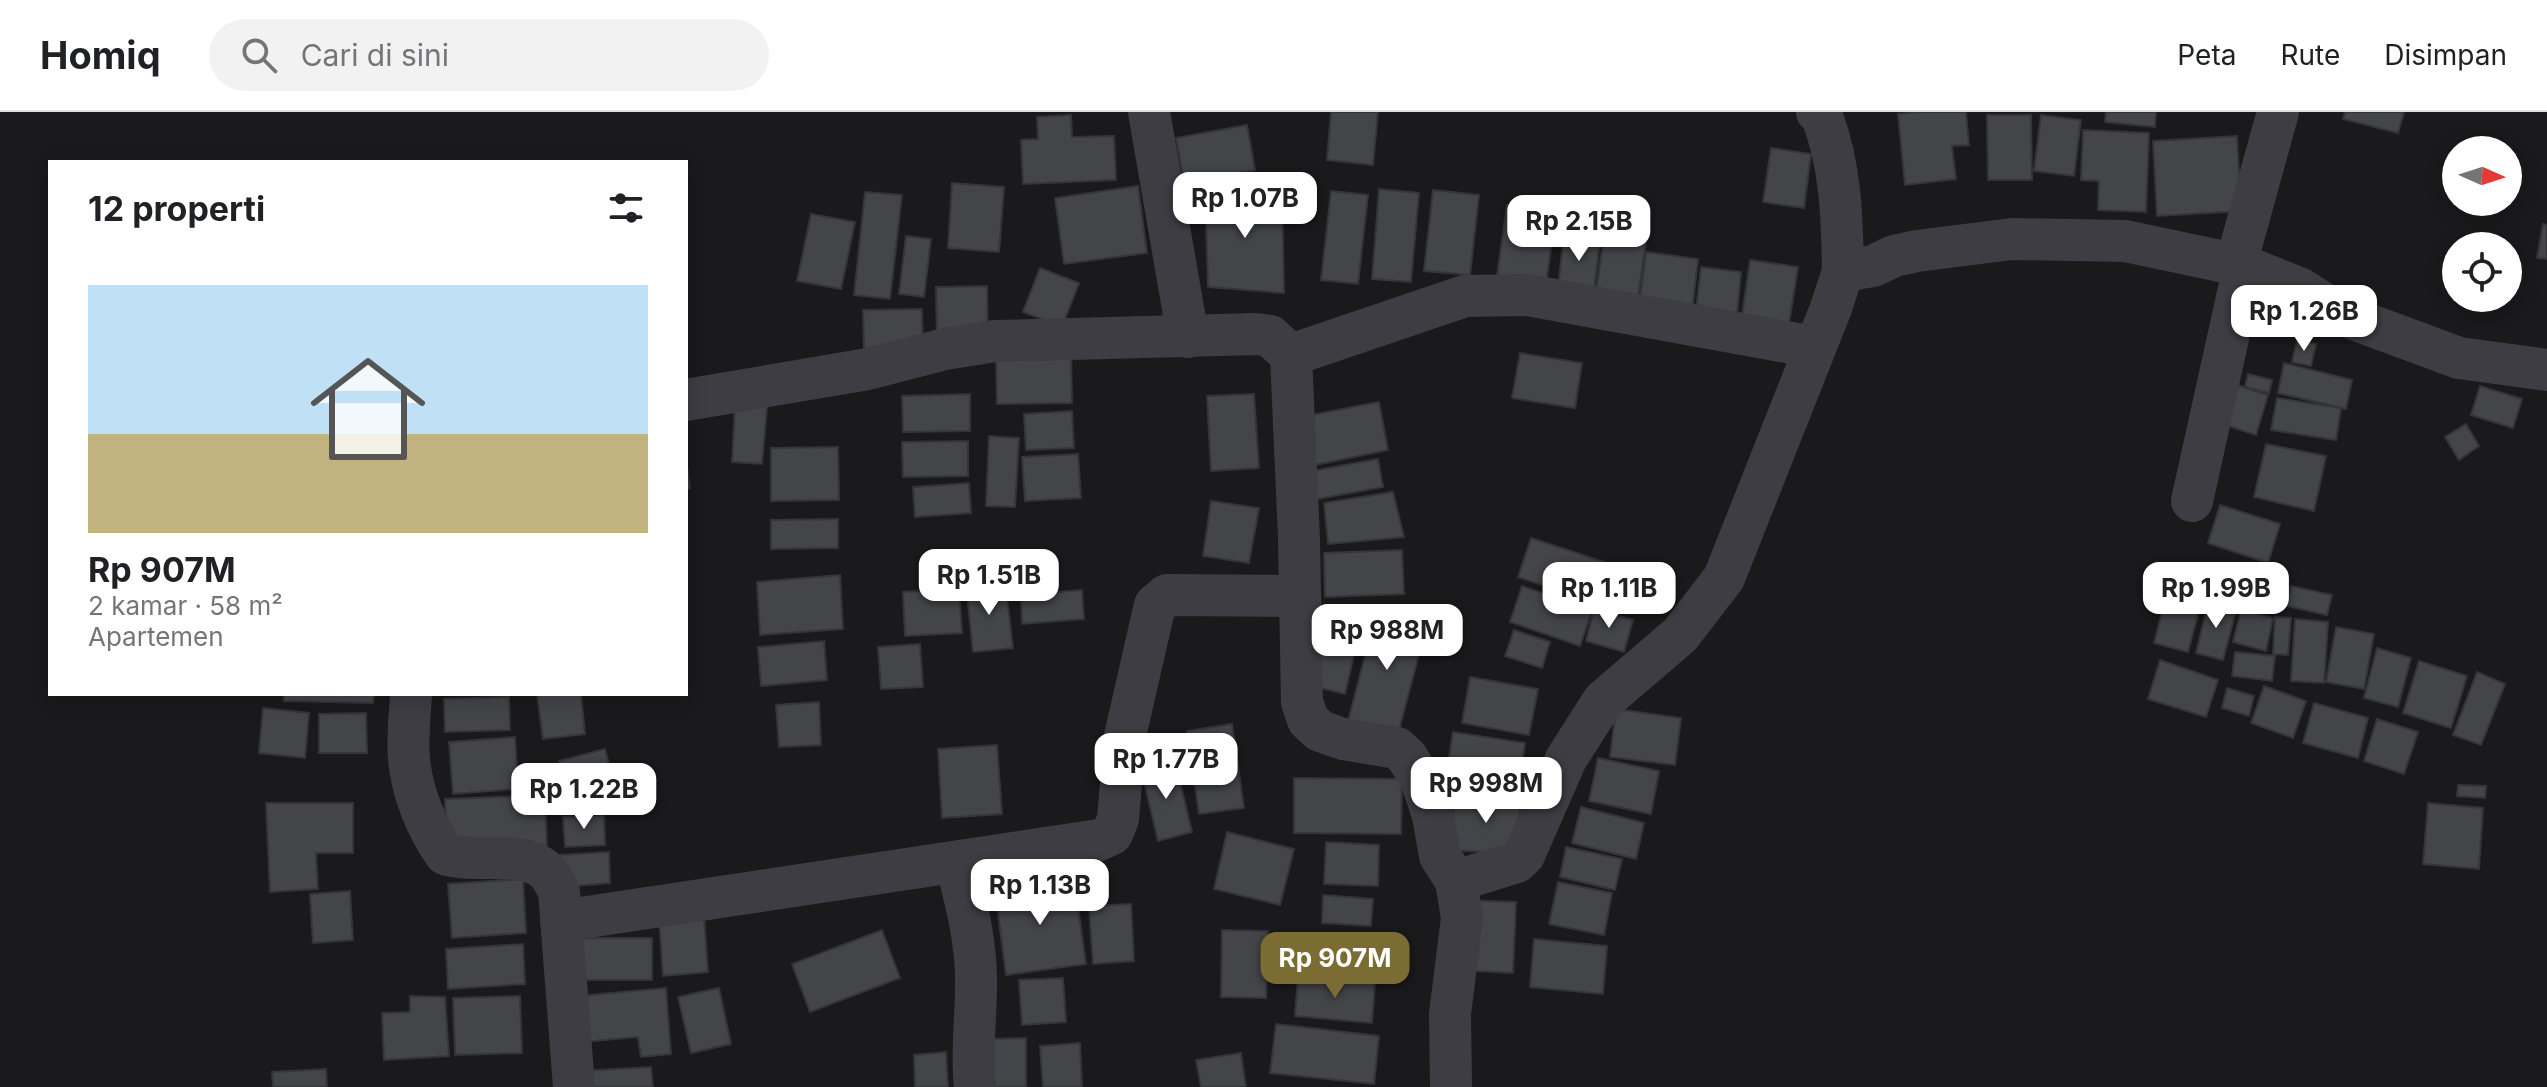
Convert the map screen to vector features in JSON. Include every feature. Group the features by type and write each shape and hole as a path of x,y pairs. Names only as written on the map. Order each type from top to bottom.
{"street":[{"path":"1149,112 1188,337"},
{"path":"1456,881 1517,862 1524,855 1566,759 1603,701 1680,635 1724,578 1843,271 1839,179 1829,134 1821,114 1817,112"},
{"path":"2192,501 2240,265 2278,112"},
{"path":"1843,271 1873,266 1894,256 1917,251 2012,239 2125,241 2240,265 2301,289 2340,314 2459,358 2547,370"},
{"path":"1291,355 1465,296 1527,295 1814,347"},
{"path":"688,400 868,369 945,349 995,341 1270,336 1291,355 1302,702 1308,720 1320,731 1343,739 1397,748 1407,757 1422,782 1433,816 1440,856 1456,881 1462,918 1450,1014 1451,1087"},
{"path":"561,921 1099,840 1112,834 1118,819 1125,736 1155,605 1160,598 1167,595 1300,596"},
{"path":"411,696 409,759 419,804 431,833 445,854 457,858 524,861 545,869 559,891 574,1087"},
{"path":"956,862 970,921 976,983 975,1087"}],"building":[{"path":"1331,112 1378,112 1373,165 1327,160"},
{"path":"1966,112 1969,145 1952,146 1956,179 1905,185 1898,114"},
{"path":"2106,112 2156,112 2155,127 2105,122"},
{"path":"2345,112 2404,112 2398,133 2343,119"},
{"path":"1071,115 1072,137 1114,136 1116,180 1023,184 1021,140 1038,139 1037,117"},
{"path":"1987,115 2031,115 2032,180 1988,180"},
{"path":"2041,115 2081,120 2074,176 2034,171"},
{"path":"1247,125 1255,170 1184,182 1176,138"},
{"path":"2083,130 2149,133 2146,212 2098,210 2099,181 2081,180"},
{"path":"2237,136 2241,211 2157,216 2153,141"},
{"path":"1771,148 1811,154 1804,208 1763,202"},
{"path":"952,183 1004,187 999,252 948,248"},
{"path":"1138,186 1147,253 1064,264 1055,198"},
{"path":"1282,189 1284,293 1208,287 1205,190"},
{"path":"1379,189 1419,193 1411,282 1372,279"},
{"path":"1433,190 1479,195 1470,275 1424,271"},
{"path":"1331,191 1368,195 1358,284 1321,280"},
{"path":"865,192 902,195 890,299 854,295"},
{"path":"1507,205 1556,212 1545,291 1496,283"},
{"path":"811,214 855,222 841,289 797,281"},
{"path":"2543,224 2547,225 2547,259 2537,258"},
{"path":"1565,227 1601,232 1593,299 1557,295"},
{"path":"1604,235 1646,242 1636,312 1594,306"},
{"path":"906,236 931,239 924,297 899,294"},
{"path":"1646,252 1698,259 1691,320 1638,314"},
{"path":"1750,260 1798,267 1788,330 1741,323"},
{"path":"1701,267 1741,272 1737,314 1696,310"},
{"path":"1040,268 1079,283 1062,327 1023,312"},
{"path":"987,286 988,340 937,341 936,287"},
{"path":"922,309 923,351 864,353 863,310"},
{"path":"2297,340 2316,344 2311,366 2292,362"},
{"path":"1520,353 1582,363 1575,408 1512,398"},
{"path":"1071,354 1072,403 997,404 996,355"},
{"path":"2284,363 2352,380 2346,409 2278,393"},
{"path":"2248,374 2272,380 2269,393 2245,387"},
{"path":"2228,382 2268,395 2256,435 2216,422"},
{"path":"2480,386 2522,399 2513,428 2471,415"},
{"path":"970,394 970,431 903,432 902,396"},
{"path":"1254,394 1259,468 1211,471 1207,396"},
{"path":"2277,398 2341,408 2336,440 2271,430"},
{"path":"1379,402 1388,450 1310,466 1300,417"},
{"path":"735,406 767,407 762,464 732,462"},
{"path":"1072,411 1074,448 1026,450 1024,414"},
{"path":"2466,424 2479,446 2459,460 2445,437"},
{"path":"989,436 1019,438 1015,507 986,506"},
{"path":"968,441 968,476 903,477 902,442"},
{"path":"2266,444 2326,456 2314,511 2254,497"},
{"path":"838,447 839,500 771,501 771,448"},
{"path":"1078,454 1081,498 1025,501 1022,457"},
{"path":"1378,459 1383,487 1317,499 1312,471"},
{"path":"969,483 971,513 915,517 913,487"},
{"path":"1393,492 1404,537 1328,544 1324,503"},
{"path":"1211,501 1259,508 1249,563 1203,556"},
{"path":"2220,505 2280,524 2268,563 2208,543"},
{"path":"838,519 838,548 771,549 771,520"},
{"path":"1531,538 1613,565 1600,604 1518,577"},
{"path":"1402,550 1404,594 1325,597 1324,553"},
{"path":"840,575 843,629 760,635 757,582"},
{"path":"2250,579 2282,585 2279,601 2246,595"},
{"path":"1005,581 1013,648 973,652 966,585"},
{"path":"1522,586 1592,610 1580,646 1510,622"},
{"path":"2291,586 2332,595 2327,615 2287,606"},
{"path":"959,589 962,633 905,636 903,592"},
{"path":"1082,590 1084,619 1022,624 1021,595"},
{"path":"2168,590 2202,599 2188,652 2154,643"},
{"path":"2209,600 2237,607 2223,660 2196,653"},
{"path":"1594,609 1633,620 1624,652 1586,641"},
{"path":"1377,610 1427,624 1398,734 1348,721"},
{"path":"2241,610 2273,618 2266,651 2233,642"},
{"path":"1331,612 1362,620 1345,694 1313,686"},
{"path":"2275,617 2291,618 2288,655 2273,654"},
{"path":"2295,619 2328,622 2324,683 2291,681"},
{"path":"2336,627 2374,634 2364,689 2326,682"},
{"path":"1514,630 1550,642 1542,668 1505,656"},
{"path":"824,641 827,680 761,686 758,647"},
{"path":"920,644 923,687 881,689 878,647"},
{"path":"2377,648 2411,658 2398,707 2364,698"},
{"path":"2235,652 2275,656 2272,681 2232,676"},
{"path":"2160,660 2218,680 2206,717 2148,699"},
{"path":"2419,661 2467,676 2451,728 2403,713"},
{"path":"2477,672 2505,684 2481,745 2453,735"},
{"path":"1470,677 1538,689 1529,735 1462,723"},
{"path":"2264,686 2306,701 2293,738 2251,723"},
{"path":"2227,688 2254,696 2249,716 2222,708"},
{"path":"284,696 374,696 373,703 284,701"},
{"path":"537,696 581,696 585,734 543,739"},
{"path":"509,697 510,730 445,732 444,699"},
{"path":"819,702 821,745 779,747 776,705"},
{"path":"2314,703 2368,718 2358,758 2303,743"},
{"path":"263,708 309,713 305,758 259,753"},
{"path":"1616,709 1681,718 1675,765 1610,757"},
{"path":"366,713 367,753 319,753 319,714"},
{"path":"2377,719 2418,732 2404,774 2364,761"},
{"path":"1232,724 1244,808 1199,814 1187,731"},
{"path":"1453,732 1525,743 1518,788 1446,778"},
{"path":"515,737 518,789 453,794 449,742"},
{"path":"997,745 1002,814 942,818 938,749"},
{"path":"605,749 617,796 571,808 559,761"},
{"path":"1598,758 1659,771 1651,814 1589,801"},
{"path":"1175,761 1192,832 1158,841 1141,769"},
{"path":"1294,778 1402,779 1401,834 1294,833"},
{"path":"2458,785 2486,786 2485,798 2457,796"},
{"path":"545,795 547,850 447,853 445,799"},
{"path":"1454,795 1520,799 1518,854 1451,850"},
{"path":"266,803 353,803 353,853 316,853 318,889 270,892"},
{"path":"2428,803 2483,808 2479,869 2423,864"},
{"path":"1581,807 1644,823 1636,859 1572,843"},
{"path":"604,815 605,845 565,847 563,817"},
{"path":"1227,832 1294,849 1280,905 1214,889"},
{"path":"1326,842 1379,845 1378,886 1324,884"},
{"path":"1566,847 1622,859 1615,890 1560,877"},
{"path":"609,852 610,883 562,887 560,855"},
{"path":"1074,878 1086,964 1006,975 995,890"},
{"path":"523,879 526,933 452,938 448,884"},
{"path":"1558,882 1612,893 1604,935 1549,924"},
{"path":"350,891 353,940 313,943 310,894"},
{"path":"1323,895 1373,899 1371,926 1322,923"},
{"path":"1463,900 1516,902 1513,973 1459,970"},
{"path":"1131,904 1134,961 1093,964 1089,906"},
{"path":"704,916 708,972 663,976 659,919"},
{"path":"882,930 900,978 810,1012 792,964"},
{"path":"1222,930 1268,931 1266,998 1221,997"},
{"path":"1322,934 1369,940 1365,973 1318,968"},
{"path":"569,938 652,938 652,980 569,980"},
{"path":"1534,939 1607,946 1603,994 1530,987"},
{"path":"523,944 525,984 448,989 446,949"},
{"path":"1298,976 1375,983 1372,1023 1295,1016"},
{"path":"1063,978 1066,1022 1022,1025 1019,980"},
{"path":"666,988 671,1054 641,1057 638,1037 583,1042 578,996"},
{"path":"719,988 731,1044 691,1053 678,997"},
{"path":"410,996 445,997 449,1056 384,1060 382,1013 410,1012"},
{"path":"520,996 522,1053 455,1055 453,998"},
{"path":"1276,1024 1379,1036 1374,1084 1270,1073"},
{"path":"1026,1038 1026,1087 987,1087 986,1039"},
{"path":"1080,1043 1082,1087 1043,1087 1040,1046"},
{"path":"946,1052 948,1087 915,1087 914,1055"},
{"path":"1241,1053 1246,1087 1201,1087 1196,1060"},
{"path":"651,1067 653,1087 580,1087 580,1071"},
{"path":"326,1069 327,1087 273,1087 272,1072"}]}
